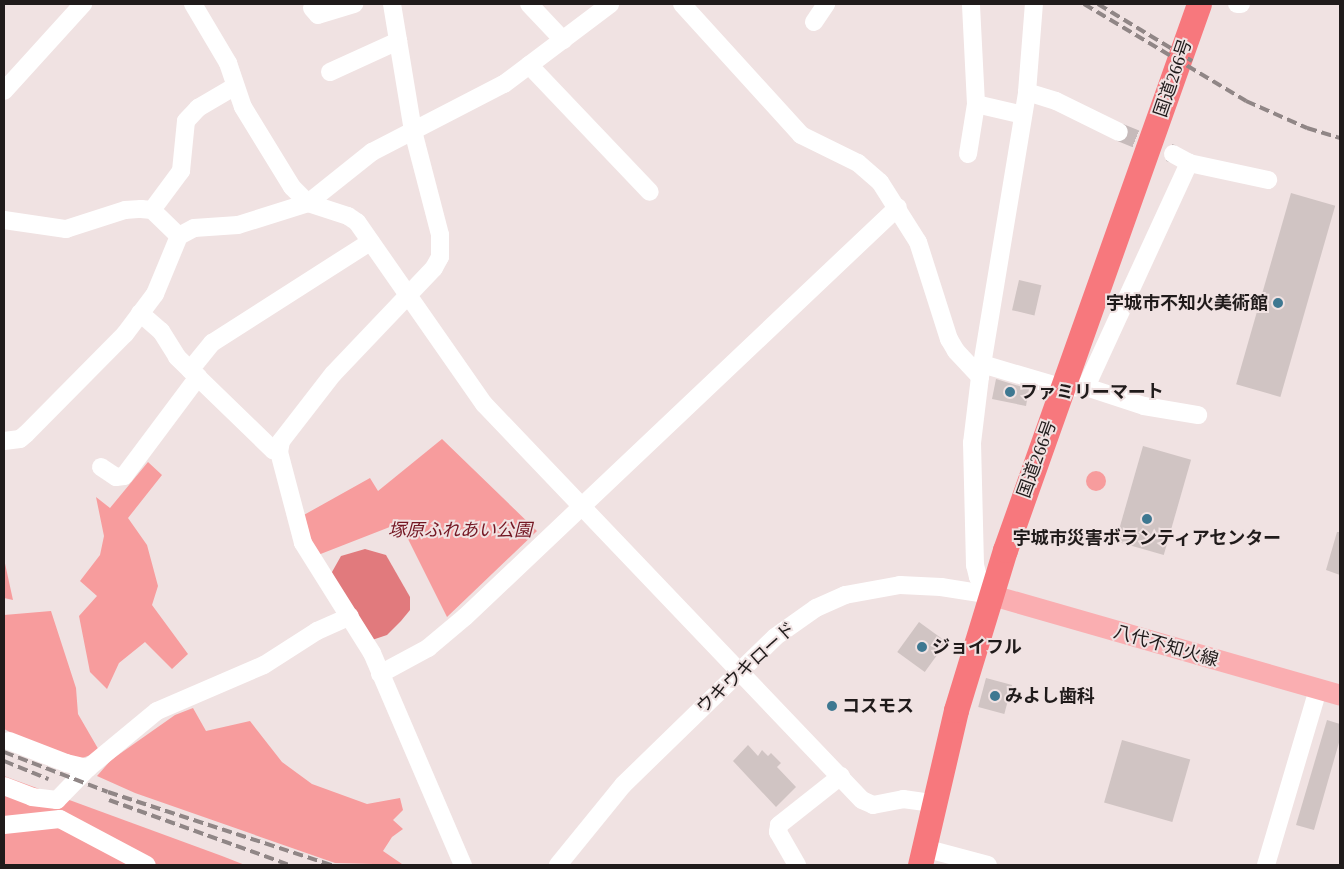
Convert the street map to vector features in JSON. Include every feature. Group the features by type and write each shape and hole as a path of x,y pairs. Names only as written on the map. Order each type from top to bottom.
{"highway":[{"name":"国道266号","path":"922,856 956,710 1026,488 1075,387 1174,75 1199,4"}],"main road":[{"name":"八代不知火線","path":"992,595 1340,695"}],"street":[{"path":"4,91 83,4"},
{"path":"193,4 228,63 234,87 273,159 308,203 348,216 357,222 484,404 740,669 867,804 903,799 933,803"},
{"path":"312,8 318,15 354,4"},
{"path":"392,4 413,131 442,247 434,268 407,293 302,412 281,441 279,452 303,544 350,616 380,674 463,865"},
{"path":"530,4 563,40"},
{"path":"4,441 20,439 26,434 110,352 155,294 179,236 194,228 238,225 308,203 364,158 492,91 610,4"},
{"path":"682,4 788,123 801,134 871,172 898,207 918,242 950,339 956,351 981,370 1075,387 1144,406 1198,414"},
{"path":"814,22 826,4"},
{"path":"968,154 976,104 971,4"},
{"path":"992,595 978,577 974,564 972,444 981,370 1024,115 1034,4"},
{"path":"330,72 398,41"},
{"path":"529,65 650,192"},
{"path":"152,210 180,171 186,121 198,108 234,87"},
{"path":"1027,92 1056,101 1118,132"},
{"path":"976,104 1024,115"},
{"path":"1173,154 1189,163 1240,171 1268,180"},
{"path":"1075,387 1189,163"},
{"path":"380,674 428,648 582,506 898,207"},
{"path":"4,220 66,229 125,210 152,210 179,236"},
{"path":"101,467 116,477 124,476 194,374 212,343 370,242"},
{"path":"140,313 161,331 177,357 194,374 273,450 279,452"},
{"name":"ウキウキロード","path":"558,865 623,784 775,636 816,608 845,595 900,585 941,586 992,595"},
{"path":"4,786 32,797 57,800 88,768 157,711 264,665 318,631 350,616"},
{"path":"1266,865 1318,689"},
{"path":"10,741 71,765 88,768"},
{"path":"797,865 778,832 779,825 841,776"},
{"path":"4,825 60,819 147,865"},
{"path":"922,856 988,865"}],"green space":[{"name":"塚原ふれあい公園","path":"442,439 537,531 447,617 400,523 318,555 311,545 302,516 370,478 378,491"},
{"path":"148,462 162,475 128,518 147,545 158,586 152,605 188,654 172,669 145,642 119,663 107,689 90,672 79,616 97,596 80,581 100,555 104,536 96,497 110,508"},
{"path":"1092,471 1100,471 1106,477 1106,485 1100,491 1092,491 1086,485 1086,477"},
{"path":"4,559 13,600 4,598"},
{"path":"51,611 76,688 78,714 100,752 82,758 59,757 4,729 4,615"},
{"path":"193,708 206,731 250,721 282,762 312,784 367,804 400,798 403,810 393,820 403,829 392,837 383,851 402,864 412,865 335,863 135,793 97,776 111,760 175,715"},
{"path":"4,776 222,856 245,865 4,865"}],"shaded area":[{"path":"365,549 386,555 410,597 410,610 401,621 387,635 372,640 333,580 332,572 341,556"}],"building":[{"path":"1291,193 1335,206 1280,397 1236,384"},
{"path":"1019,280 1041,285 1034,315 1012,310"},
{"path":"996,379 1029,389 1026,406 992,399"},
{"path":"1143,446 1191,460 1164,555 1116,541"},
{"path":"1337,532 1340,532 1340,575 1326,570"},
{"name":"ジョイフル","path":"919,622 947,642 925,672 897,652"},
{"name":"みよし歯科","path":"986,678 1012,685 1004,714 978,707"},
{"path":"1327,720 1340,724 1340,739 1314,830 1296,825"},
{"path":"1122,740 1190,760 1172,822 1104,802"},
{"path":"748,745 758,756 762,750 768,756 771,753 781,763 777,767 796,787 776,807 733,761"}],"tunnel":[{"path":"1119,132 1173,154"}],"railway":[{"path":"1084,4 1246,101 1307,128 1340,138"},
{"path":"1098,4 1192,61"},
{"path":"4,752 108,792 332,865"},
{"path":"4,761 48,779"},
{"path":"109,800 290,865"}],"place":[{"name":"宇城市不知火美術館","path":"1278,303"},
{"name":"ファミリーマート","path":"1010,392"},
{"name":"宇城市災害ボランティアセンター","path":"1147,519"},
{"name":"ジョイフル","path":"922,647"},
{"name":"みよし歯科","path":"995,696"},
{"name":"コスモス","path":"832,706"}]}
